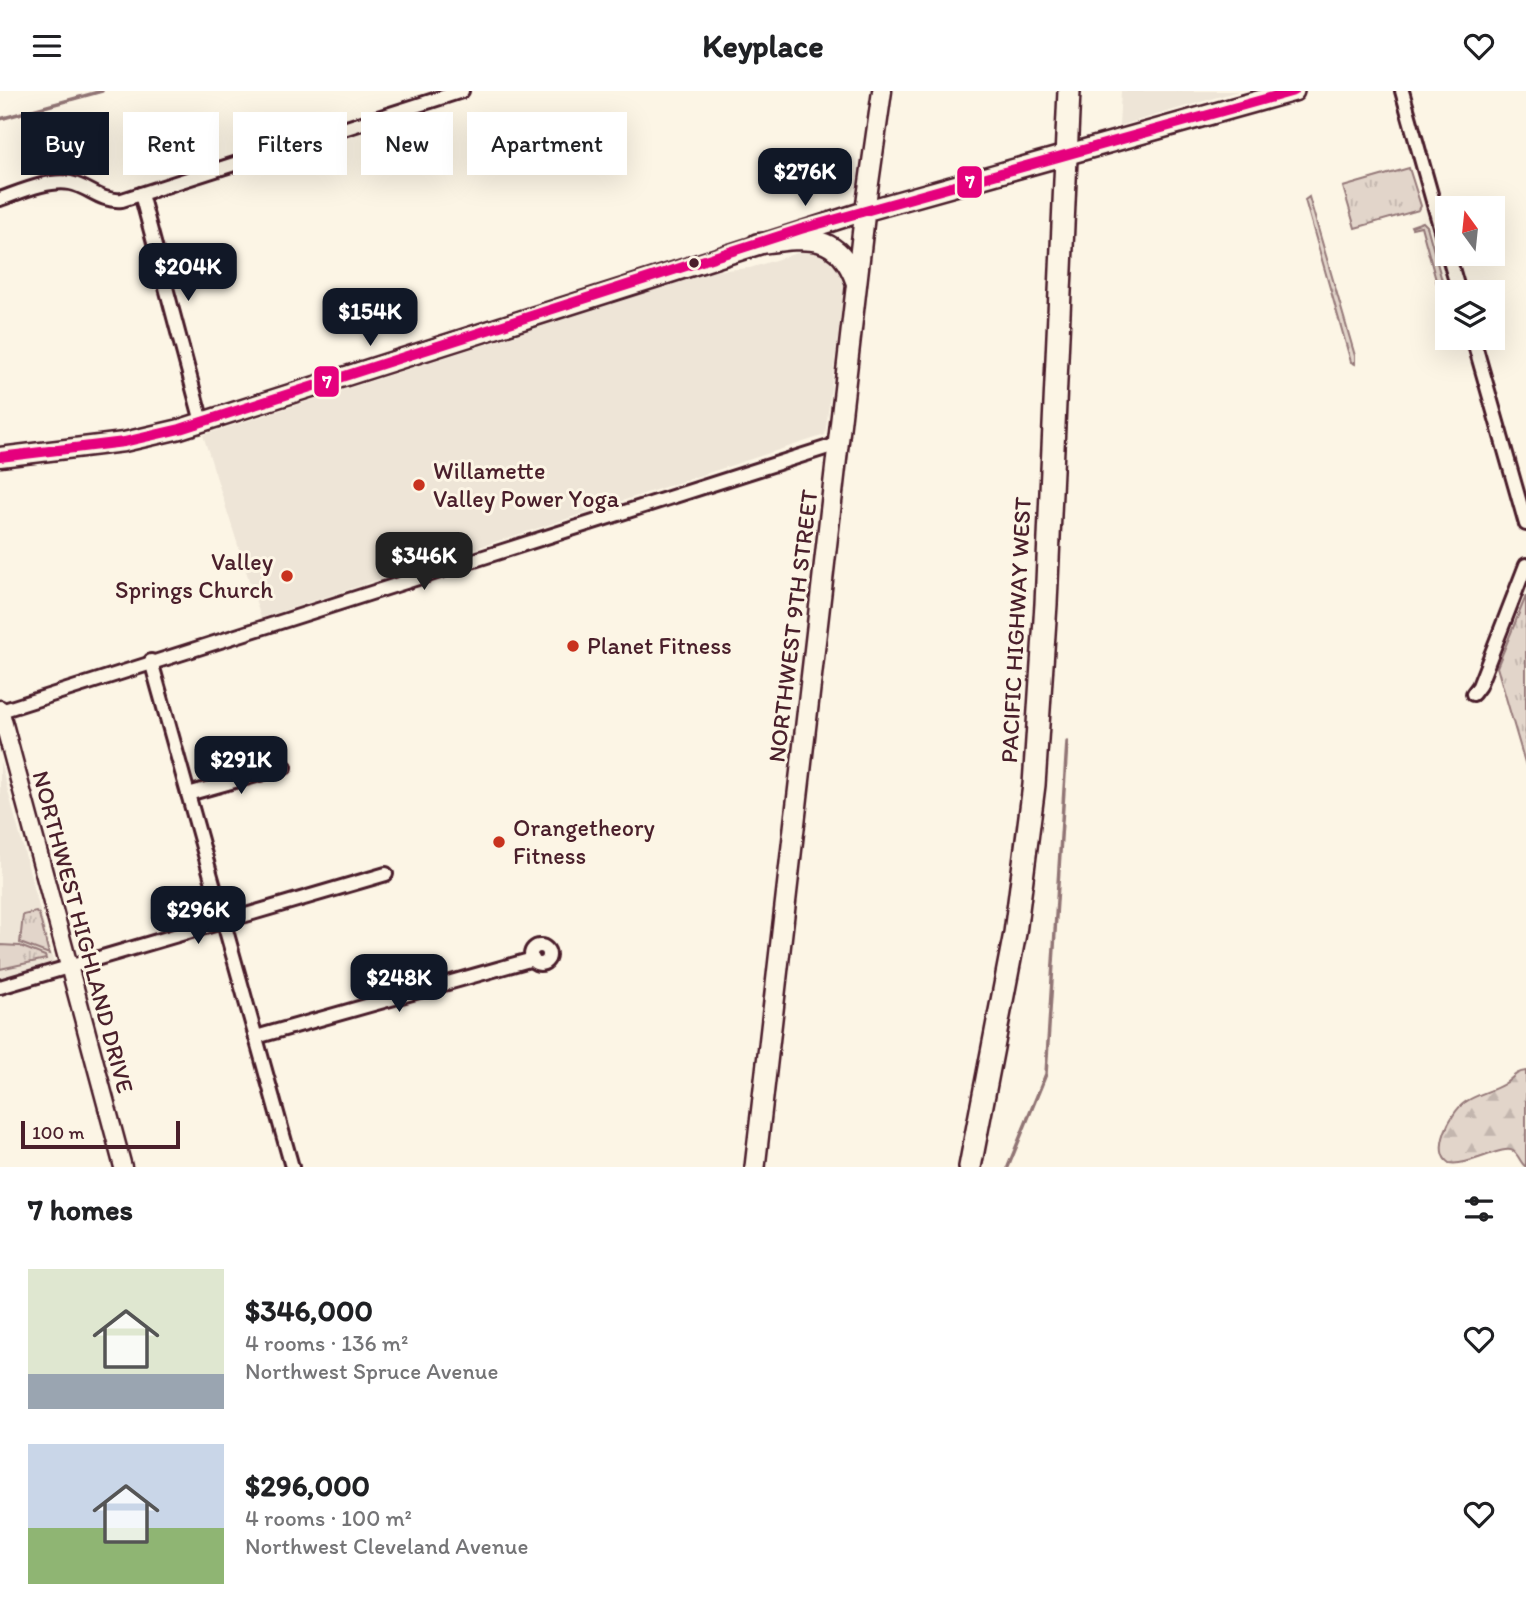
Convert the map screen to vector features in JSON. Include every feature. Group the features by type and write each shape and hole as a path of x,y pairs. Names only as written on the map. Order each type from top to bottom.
{"highway":[{"name":"PACIFIC HIGHWAY WEST","path":"970,1167 1015,933 1034,785 1045,617 1069,91"}],"main road":[{"name":"NORTHWEST 9TH STREET","path":"755,1167 881,91"},
{"path":"0,457 124,442 202,422 865,211 1068,156 1250,97 1294,91"},
{"path":"757,244 804,239 833,246 844,255 857,284"}],"street":[{"path":"0,198 60,183 78,186 102,199 122,200 462,91"},
{"path":"1402,91 1435,207"},
{"path":"141,194 202,422"},
{"path":"1476,350 1526,524"},
{"path":"0,710 838,444"},
{"path":"1473,694 1479,685 1526,565"},
{"path":"151,661 292,1167"},
{"name":"NORTHWEST HIGHLAND DRIVE","path":"0,710 123,1167"},
{"path":"188,794 285,767"},
{"path":"0,987 386,874"},
{"path":"256,1037 533,960"}],"shaded area":[{"path":"1121,91 1238,91 1119,126"},
{"path":"819,246 826,247 846,277 825,435 261,618 203,435 714,271 750,268"},
{"path":"0,761 54,963 0,977"}],"green space":[{"path":"1409,168 1421,206 1419,210 1355,228 1343,187"},
{"path":"1309,197 1355,356 1355,364 1351,362 1305,200"},
{"path":"1423,222 1427,226 1435,255 1435,266 1438,266 1442,280 1436,280 1421,226 1411,226"},
{"path":"1526,596 1526,766 1497,667"},
{"path":"36,912 39,914 49,954 20,943 23,915"},
{"path":"0,945 20,946 45,956 46,959 0,969"},
{"path":"1526,1071 1526,1167 1513,1151 1508,1150 1466,1162 1449,1163 1444,1157 1442,1141 1459,1108 1469,1100 1499,1087 1516,1074"}],"waterway":[{"path":"0,119 102,91"},
{"path":"1008,1167 1046,1074 1067,742"}],"transit line":[{"name":"7","path":"0,457 124,442 180,429 801,229 1294,91"}],"place":[{"name":"Willamette Valley Power Yoga","path":"419,485"},
{"name":"Valley Springs Church","path":"287,576"},
{"name":"Planet Fitness","path":"573,646"},
{"name":"Orangetheory Fitness","path":"499,842"}]}
